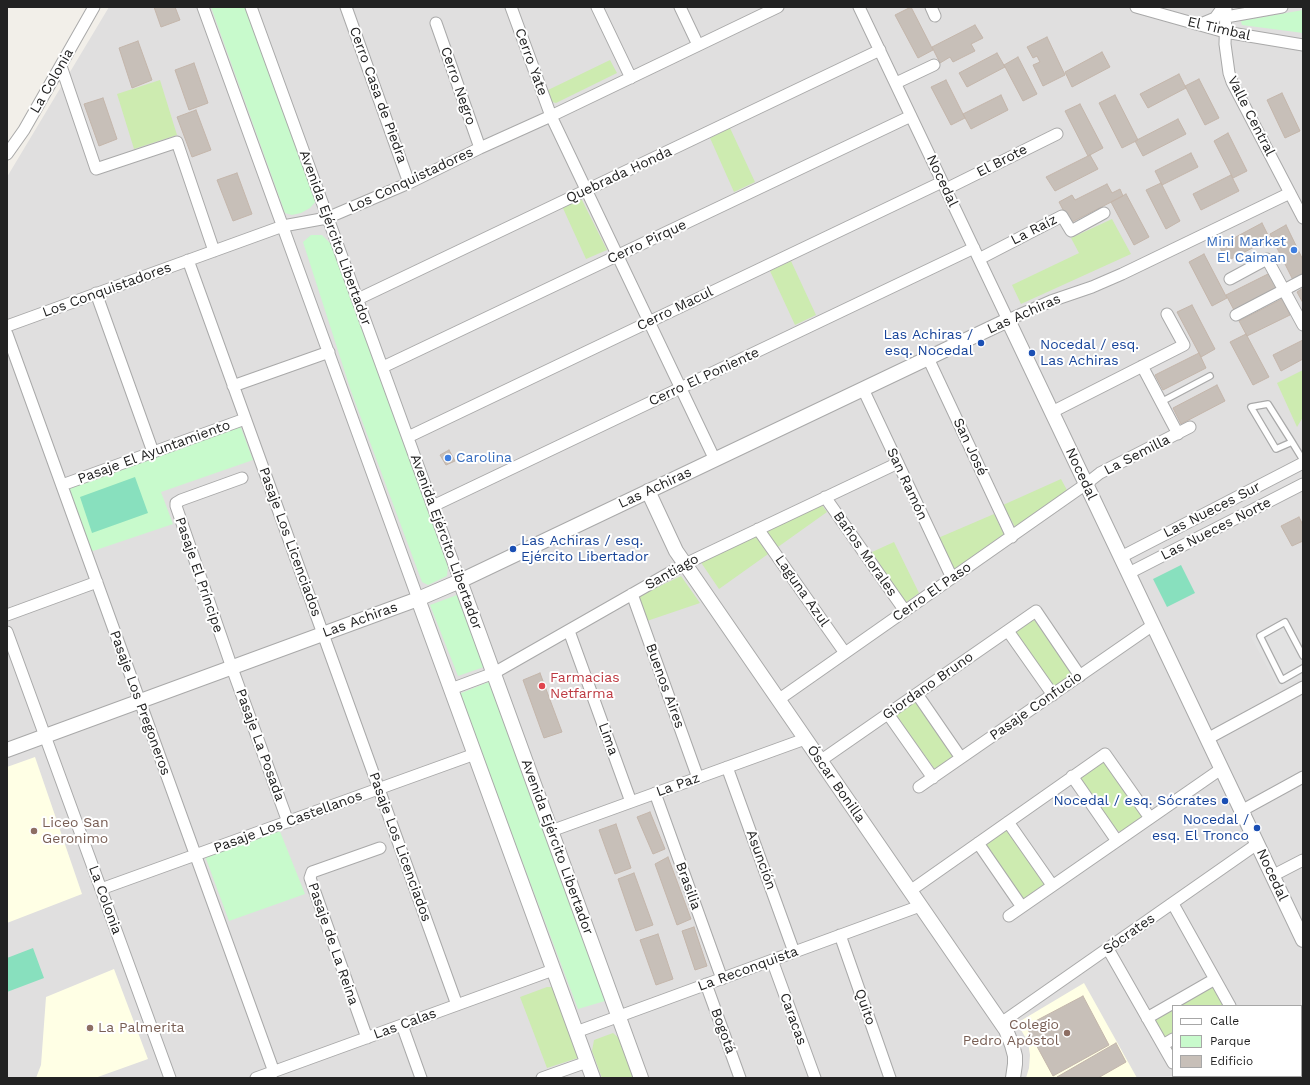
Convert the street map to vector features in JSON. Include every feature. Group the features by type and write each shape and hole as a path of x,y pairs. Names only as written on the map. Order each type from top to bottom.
{"street":[{"name":"La Colonia","path":"7,154 24,130 94,7"},
{"path":"203,7 593,1078"},
{"name":"Avenida Ejército Libertador","path":"251,7 641,1078"},
{"name":"Cerro Casa de Piedra","path":"346,7 409,183"},
{"name":"Cerro Yate","path":"511,7 551,116 715,460"},
{"path":"597,7 631,78"},
{"path":"680,7 698,45"},
{"name":"Los Conquistadores","path":"7,326 283,226 327,218 409,183 480,148 631,78 698,45 763,10 778,7"},
{"name":"Nocedal","path":"859,7 1303,940"},
{"name":"El Timbal","path":"1136,7 1154,10 1225,32 1303,44"},
{"path":"1196,24 1203,23 1214,18 1225,10 1282,7"},
{"name":"Valle Central","path":"1225,10 1226,56 1232,82 1303,218"},
{"name":"Cerro Negro","path":"436,23 480,148"},
{"name":"Quebrada Honda","path":"358,299 880,50"},
{"path":"896,83 934,65"},
{"path":"61,66 96,169 177,142 214,251"},
{"name":"Cerro Pirque","path":"383,367 911,116"},
{"name":"El Brote","path":"944,185 1057,134"},
{"name":"Cerro Macul","path":"408,437 649,322 944,185"},
{"name":"Las Achiras","path":"7,750 418,599 715,460 1008,320 1051,301 1092,287 1122,274 1290,193"},
{"name":"La Raíz","path":"977,254 1062,216 1071,231 1104,214"},
{"name":"Cerro El Poniente","path":"433,506 680,388 977,254"},
{"path":"1230,279 1267,259 1303,325"},
{"name":"Pasaje Los Licenciados","path":"188,260 457,1005"},
{"path":"1236,315 1303,280"},
{"path":"96,293 153,452"},
{"path":"1052,412 1184,345 1167,314"},
{"name":"Pasaje Los Pregoneros","path":"7,334 274,1072"},
{"path":"233,386 329,352"},
{"name":"San José","path":"928,358 1012,537"},
{"path":"1142,366 1178,434"},
{"name":"San Ramón","path":"863,389 952,578"},
{"name":"Pasaje El Ayuntamiento","path":"62,485 245,419"},
{"name":"La Semilla","path":"1086,484 1100,473 1190,427"},
{"name":"Santiago","path":"451,689 494,673 685,564 898,463"},
{"name":"Las Nueces Sur","path":"1121,557 1303,463"},
{"name":"Pasaje El Príncipe","path":"232,668 176,503 242,478"},
{"name":"Cerro El Paso","path":"778,700 1086,484"},
{"name":"Las Nueces Norte","path":"1128,573 1303,484"},
{"name":"Óscar Bonilla","path":"648,491 676,551 1001,1023 1014,1050 1015,1064 1013,1078"},
{"name":"Baños Morales","path":"825,497 905,611"},
{"name":"Laguna Azul","path":"758,529 845,653"},
{"path":"7,615 97,582"},
{"name":"Buenos Aires","path":"632,594 698,778"},
{"name":"Giordano Bruno","path":"820,761 1036,611 1080,676"},
{"name":"Pasaje Confucio","path":"919,787 1153,625"},
{"name":"Lima","path":"569,631 631,802"},
{"path":"1008,631 1053,695"},
{"name":"La Colonia","path":"7,632 170,1078"},
{"name":"Pasaje La Posada","path":"232,668 288,822"},
{"path":"1207,739 1303,687"},
{"path":"917,694 961,758"},
{"path":"888,714 933,778"},
{"name":"La Paz","path":"551,831 805,739"},
{"name":"Pasaje Los Castellanos","path":"101,889 475,754"},
{"path":"910,891 1105,754 1150,818"},
{"name":"Asunción","path":"727,767 794,952"},
{"path":"1008,916 1221,769"},
{"path":"1072,776 1117,841"},
{"path":"1241,811 1303,777"},
{"name":"Brasilia","path":"655,793 722,979"},
{"path":"1008,822 1052,885"},
{"path":"978,843 1022,907"},
{"name":"Sócrates","path":"1001,1023 1257,844"},
{"name":"Pasaje de La Reina","path":"367,1038 310,878 312,872 380,848"},
{"path":"1272,876 1303,860"},
{"path":"1173,904 1229,1005"},
{"name":"La Reconquista","path":"576,1032 920,906"},
{"name":"Quito","path":"840,935 890,1078"},
{"path":"1108,949 1172,1061"},
{"name":"Caracas","path":"772,960 815,1078"},
{"name":"Las Calas","path":"256,1078 553,970"},
{"path":"1147,1018 1215,979"},
{"name":"Bogotá","path":"706,984 740,1078"},
{"path":"402,1025 421,1078"},
{"path":"1162,1045 1172,1040"},
{"path":"542,1078 587,1062"}],"lane":[{"path":"1161,402 1210,376"},
{"path":"1292,442 1276,449 1251,407 1268,404 1292,442 1303,460"},
{"path":"1303,656 1285,622 1260,636 1282,680 1303,668"}],"shaded area":[{"path":"109,7 1303,7 1303,1078 7,1078 7,177"},
{"path":"1270,400 1297,445 1274,455 1245,405"},
{"path":"1286,619 1303,652 1303,677 1279,689 1251,637"},
{"name":"Liceo San Geronimo","path":"35,757 82,894 7,923 7,767"},
{"name":"La Palmerita","path":"114,969 148,1059 95,1078 36,1078 41,1065 46,997"},
{"name":"Colegio Pedro Apóstol","path":"1084,983 1137,1078 1026,1078 1029,1068 1030,1055 1028,1042 1017,1023"}],"green space":[{"path":"211,7 245,7 317,200 310,208 301,213 292,215 285,213"},
{"path":"1303,10 1303,33 1242,25 1241,21"},
{"path":"610,60 617,73 556,103 552,102 548,90"},
{"path":"160,80 177,135 134,149 117,94"},
{"path":"730,128 755,182 734,192 710,138"},
{"path":"575,198 582,200 607,250 586,259 562,206"},
{"path":"1112,219 1131,254 1021,304 1012,285 1079,253 1071,238"},
{"path":"311,235 322,235 331,244 448,566 447,576 428,585 422,582 351,391 303,242"},
{"path":"791,261 816,315 795,325 770,271"},
{"path":"1303,370 1303,417 1297,427 1277,383"},
{"path":"240,425 253,460 161,492 173,524 90,552 66,486"},
{"path":"135,477 148,513 92,533 80,497"},
{"path":"1061,479 1068,492 1015,527 1003,505"},
{"path":"821,504 827,512 719,589 700,561"},
{"path":"994,514 1004,534 953,570 938,538"},
{"path":"894,542 919,593 905,603 872,552"},
{"path":"1181,565 1195,593 1167,607 1153,579"},
{"path":"681,576 700,603 647,621 637,597"},
{"path":"457,595 484,667 458,676 430,605"},
{"path":"1032,617 1073,674 1054,687 1014,631"},
{"path":"491,681 605,1001 578,1009 459,694"},
{"path":"912,702 919,703 953,755 953,759 937,769 934,768 897,717 897,713"},
{"path":"1104,759 1145,816 1122,832 1116,830 1081,780 1082,775"},
{"path":"279,829 305,894 229,921 205,856"},
{"path":"1007,829 1047,884 1023,902 983,845"},
{"path":"33,948 44,978 7,992 7,958"},
{"path":"1213,984 1224,1005 1177,1005"},
{"path":"547,987 555,987 581,1057 547,1068 520,997"},
{"path":"1172,1008 1172,1035 1165,1039 1154,1019"},
{"path":"613,1033 622,1041 636,1078 602,1078 592,1051 594,1040"}],"building":[{"path":"154,7 175,7 180,20 161,27"},
{"path":"911,7 933,50 918,58 895,15"},
{"path":"975,25 983,38 971,44 975,51 953,62 950,57 940,63 932,47"},
{"path":"1047,37 1065,75 1043,86 1033,65 1040,62 1037,56 1033,58 1027,47"},
{"path":"138,41 152,80 132,88 119,48"},
{"path":"1102,52 1110,67 1072,87 1065,72"},
{"path":"997,53 1005,67 967,87 959,73"},
{"path":"1018,57 1037,94 1023,101 1004,65"},
{"path":"194,63 208,103 189,110 175,70"},
{"path":"1179,74 1186,88 1148,108 1140,94"},
{"path":"1199,79 1219,118 1205,125 1185,86"},
{"path":"946,80 965,118 951,125 931,87"},
{"path":"1282,93 1300,131 1285,138 1267,100"},
{"path":"1001,95 1008,110 971,129 963,114"},
{"path":"1115,95 1138,140 1122,148 1099,103"},
{"path":"103,98 117,139 99,146 84,104"},
{"path":"1080,104 1103,148 1088,156 1065,111"},
{"path":"196,110 211,150 192,157 177,117"},
{"path":"1178,119 1186,134 1143,156 1135,141"},
{"path":"1228,133 1247,171 1233,178 1214,141"},
{"path":"1191,153 1198,167 1162,185 1155,171"},
{"path":"1090,155 1098,169 1055,191 1046,177"},
{"path":"237,173 252,214 233,221 217,180"},
{"path":"1231,175 1239,191 1201,210 1193,194"},
{"path":"1161,183 1180,221 1166,229 1146,190"},
{"path":"1107,184 1112,193 1120,189 1123,196 1070,223 1059,202 1072,195 1075,200"},
{"path":"1126,194 1149,237 1134,245 1111,202"},
{"path":"1262,223 1270,239 1227,261 1219,246"},
{"path":"1286,225 1303,260 1303,275 1293,280 1270,234"},
{"path":"1204,254 1227,298 1212,306 1189,262"},
{"path":"1270,273 1277,287 1234,310 1226,295"},
{"path":"1303,288 1303,303 1297,292"},
{"path":"1282,299 1290,315 1247,336 1239,321"},
{"path":"1192,305 1215,349 1201,357 1177,312"},
{"path":"1246,334 1269,377 1253,385 1230,342"},
{"path":"1303,340 1303,359 1281,371 1273,355"},
{"path":"1199,353 1206,368 1163,390 1155,375"},
{"path":"1217,385 1225,401 1181,424 1173,408"},
{"name":"Carolina","path":"449,450 455,461 446,465 440,455"},
{"path":"1299,517 1303,525 1303,541 1292,546 1281,526"},
{"path":"540,673 562,732 544,738 523,680"},
{"path":"650,812 665,849 653,854 637,817"},
{"path":"616,824 631,868 615,874 599,830"},
{"path":"668,857 691,919 677,925 655,864"},
{"path":"634,873 653,925 636,931 618,879"},
{"path":"694,927 707,966 695,970 682,931"},
{"path":"658,934 673,979 656,985 640,940"},
{"path":"1083,996 1109,1045 1053,1076 1026,1026"},
{"path":"1116,1043 1126,1062 1098,1078 1057,1077"}],"place":[{"name":"Mini Market El Caiman","path":"1294,250"},
{"name":"Las Achiras / esq. Nocedal","path":"981,343"},
{"name":"Nocedal / esq. Las Achiras","path":"1032,353"},
{"name":"Carolina","path":"448,458"},
{"name":"Las Achiras / esq. Ejército Libertador","path":"513,549"},
{"name":"Farmacias Netfarma","path":"542,686"},
{"name":"Nocedal / esq. Sócrates","path":"1225,801"},
{"name":"Nocedal / esq. El Tronco","path":"1257,828"},
{"name":"Liceo San Geronimo","path":"34,831"},
{"name":"La Palmerita","path":"90,1028"},
{"name":"Colegio Pedro Apóstol","path":"1067,1033"}]}
